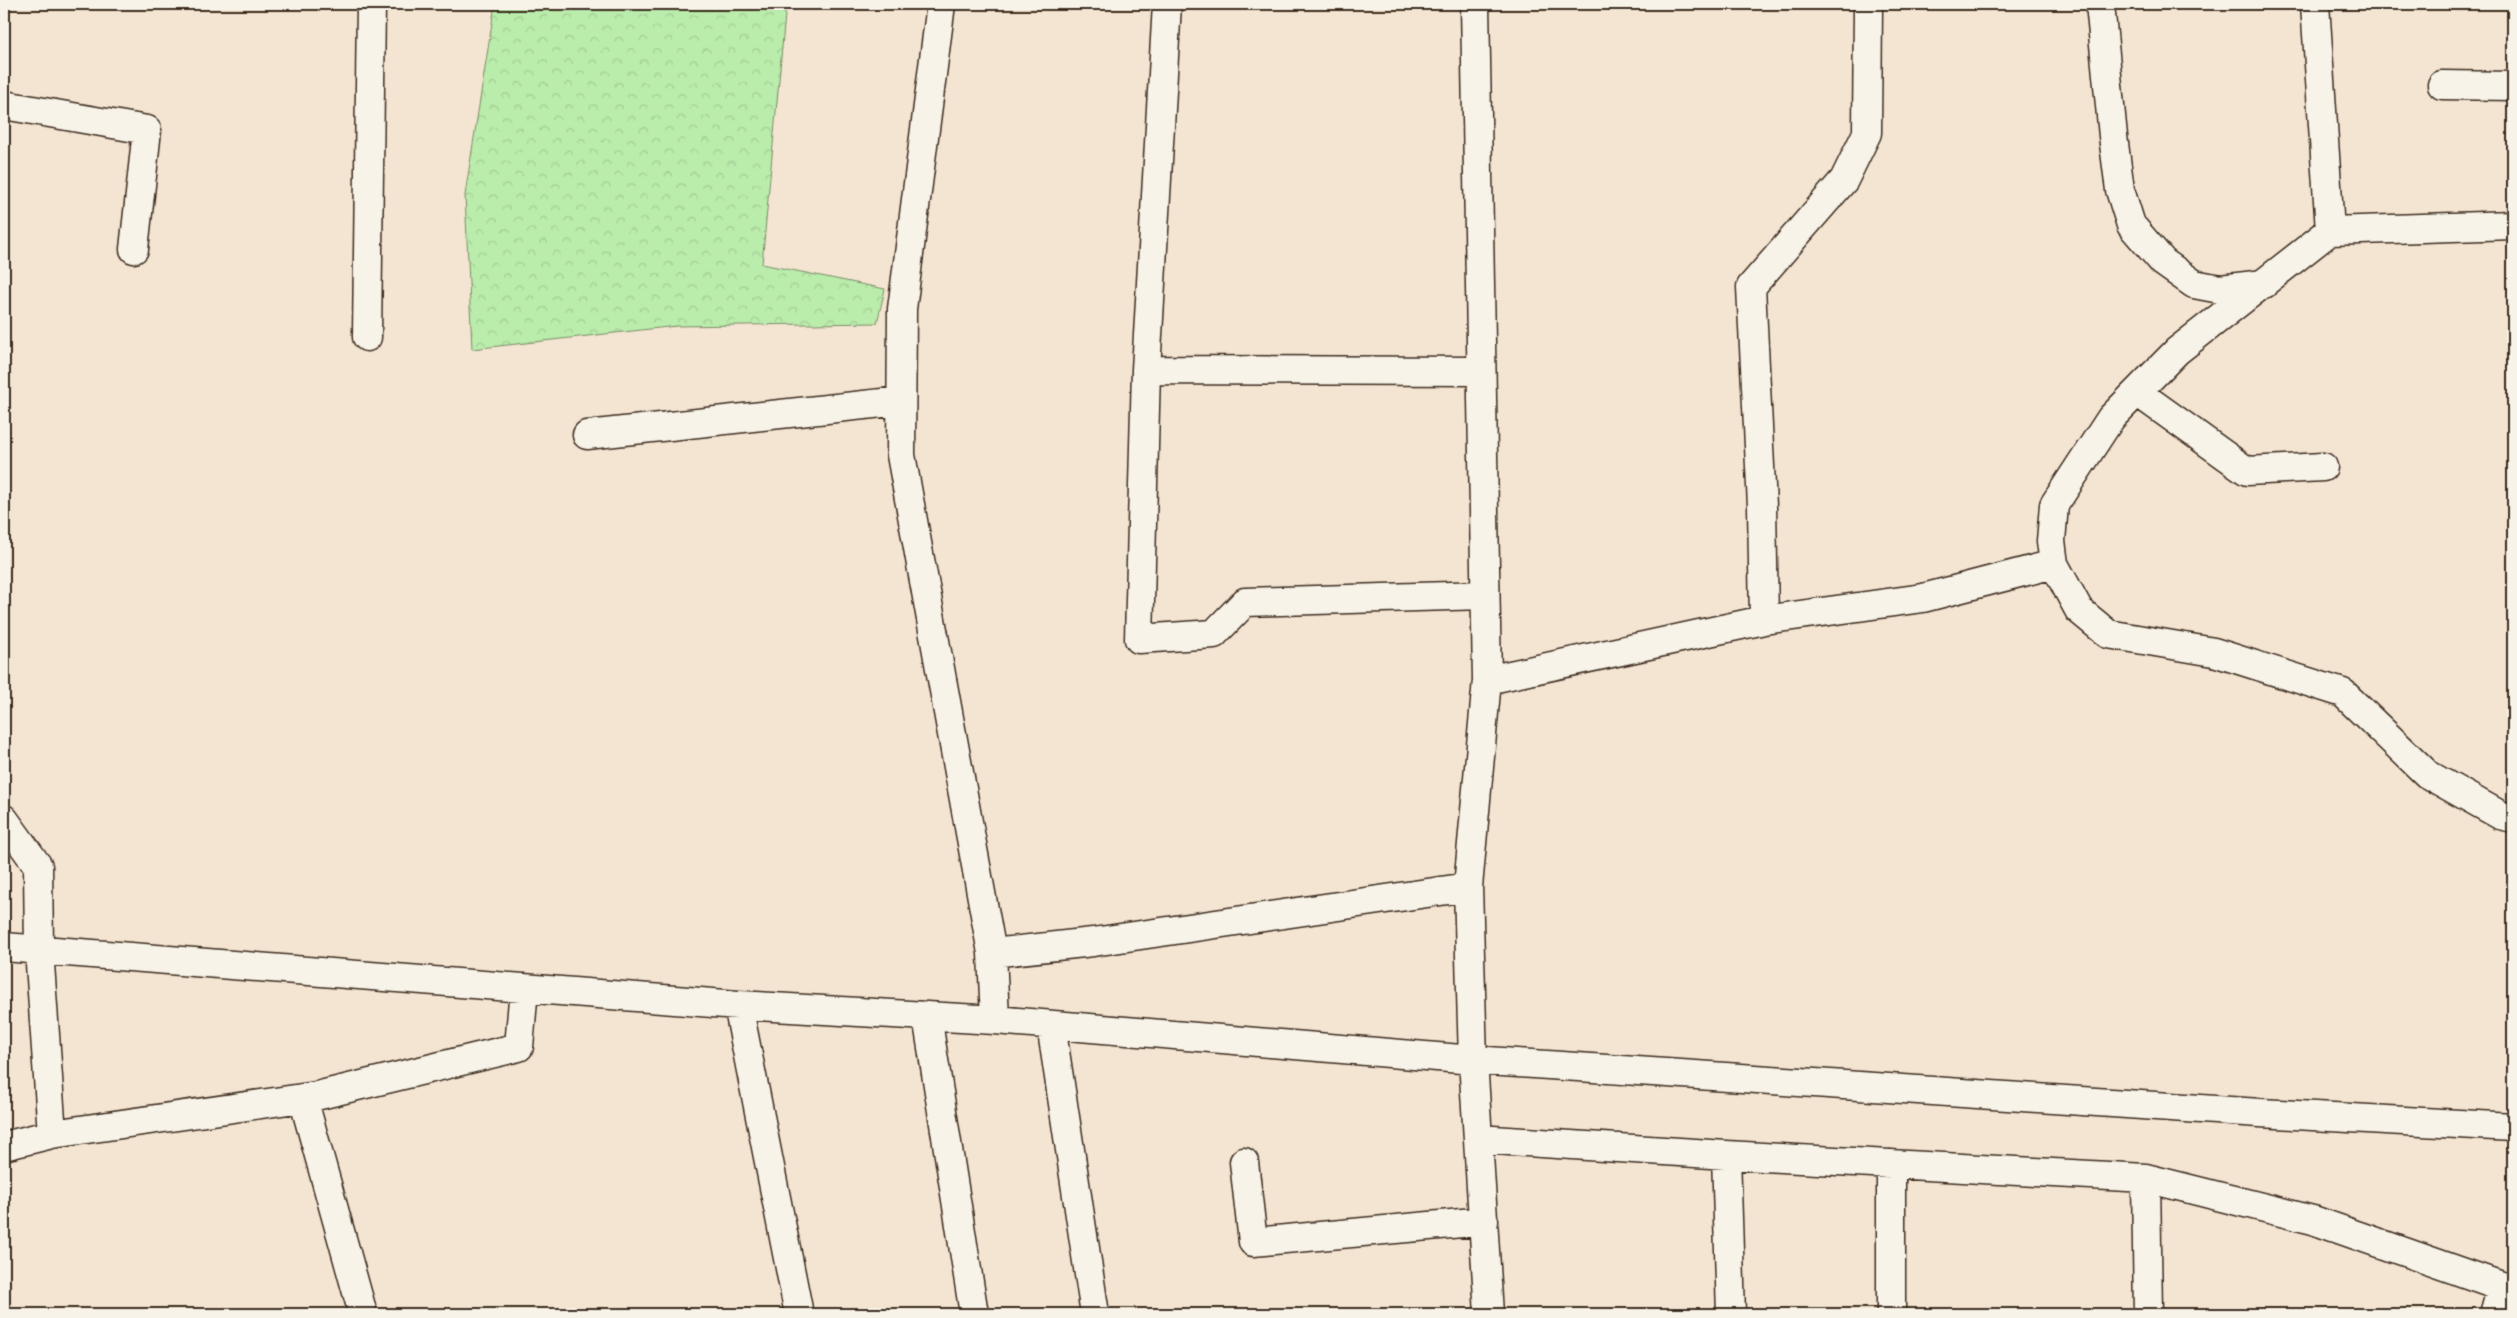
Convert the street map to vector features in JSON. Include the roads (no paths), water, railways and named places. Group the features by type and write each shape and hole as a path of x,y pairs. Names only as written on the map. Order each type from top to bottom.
{"street":[{"path":"367,337 371,4"},
{"path":"941,4 902,309 900,455 992,953 995,1020"},
{"path":"1166,4 1146,370 1140,639 1214,634 1245,602 1485,595"},
{"path":"1475,4 1487,680 1468,887 1473,1060 1489,1314"},
{"path":"1764,620 1762,506 1751,287 1844,180 1867,133 1868,4"},
{"path":"2100,4 2119,181 2131,225 2163,262 2194,284 2220,289 2264,284"},
{"path":"2315,4 2330,231"},
{"path":"2442,85 2513,86"},
{"path":"4,105 147,130 134,249"},
{"path":"2513,225 2330,231 2178,351 2111,418 2054,505 2051,541 2054,564 2079,610 2108,634 2214,652 2343,694 2427,774 2500,815 2513,818"},
{"path":"1146,370 1482,371"},
{"path":"2137,392 2247,471 2322,467"},
{"path":"587,435 901,402"},
{"path":"1487,680 1764,620 1923,598 2054,564"},
{"path":"4,819 38,866 39,950 52,1134"},
{"path":"992,953 1093,942 1468,887"},
{"path":"4,947 738,1005 995,1020 1473,1060 2240,1111 2513,1127"},
{"path":"4,1146 52,1134 303,1098 520,1047 524,988"},
{"path":"738,1005 799,1314"},
{"path":"928,1016 974,1314"},
{"path":"1051,1025 1095,1314"},
{"path":"303,1098 363,1314"},
{"path":"1478,1139 1726,1155 2146,1178 2313,1220 2508,1288 2494,1314"},
{"path":"1726,1155 1731,1314"},
{"path":"1244,1162 1253,1242 1484,1221"},
{"path":"1891,1164 1891,1314"},
{"path":"2146,1178 2148,1314"}]}
